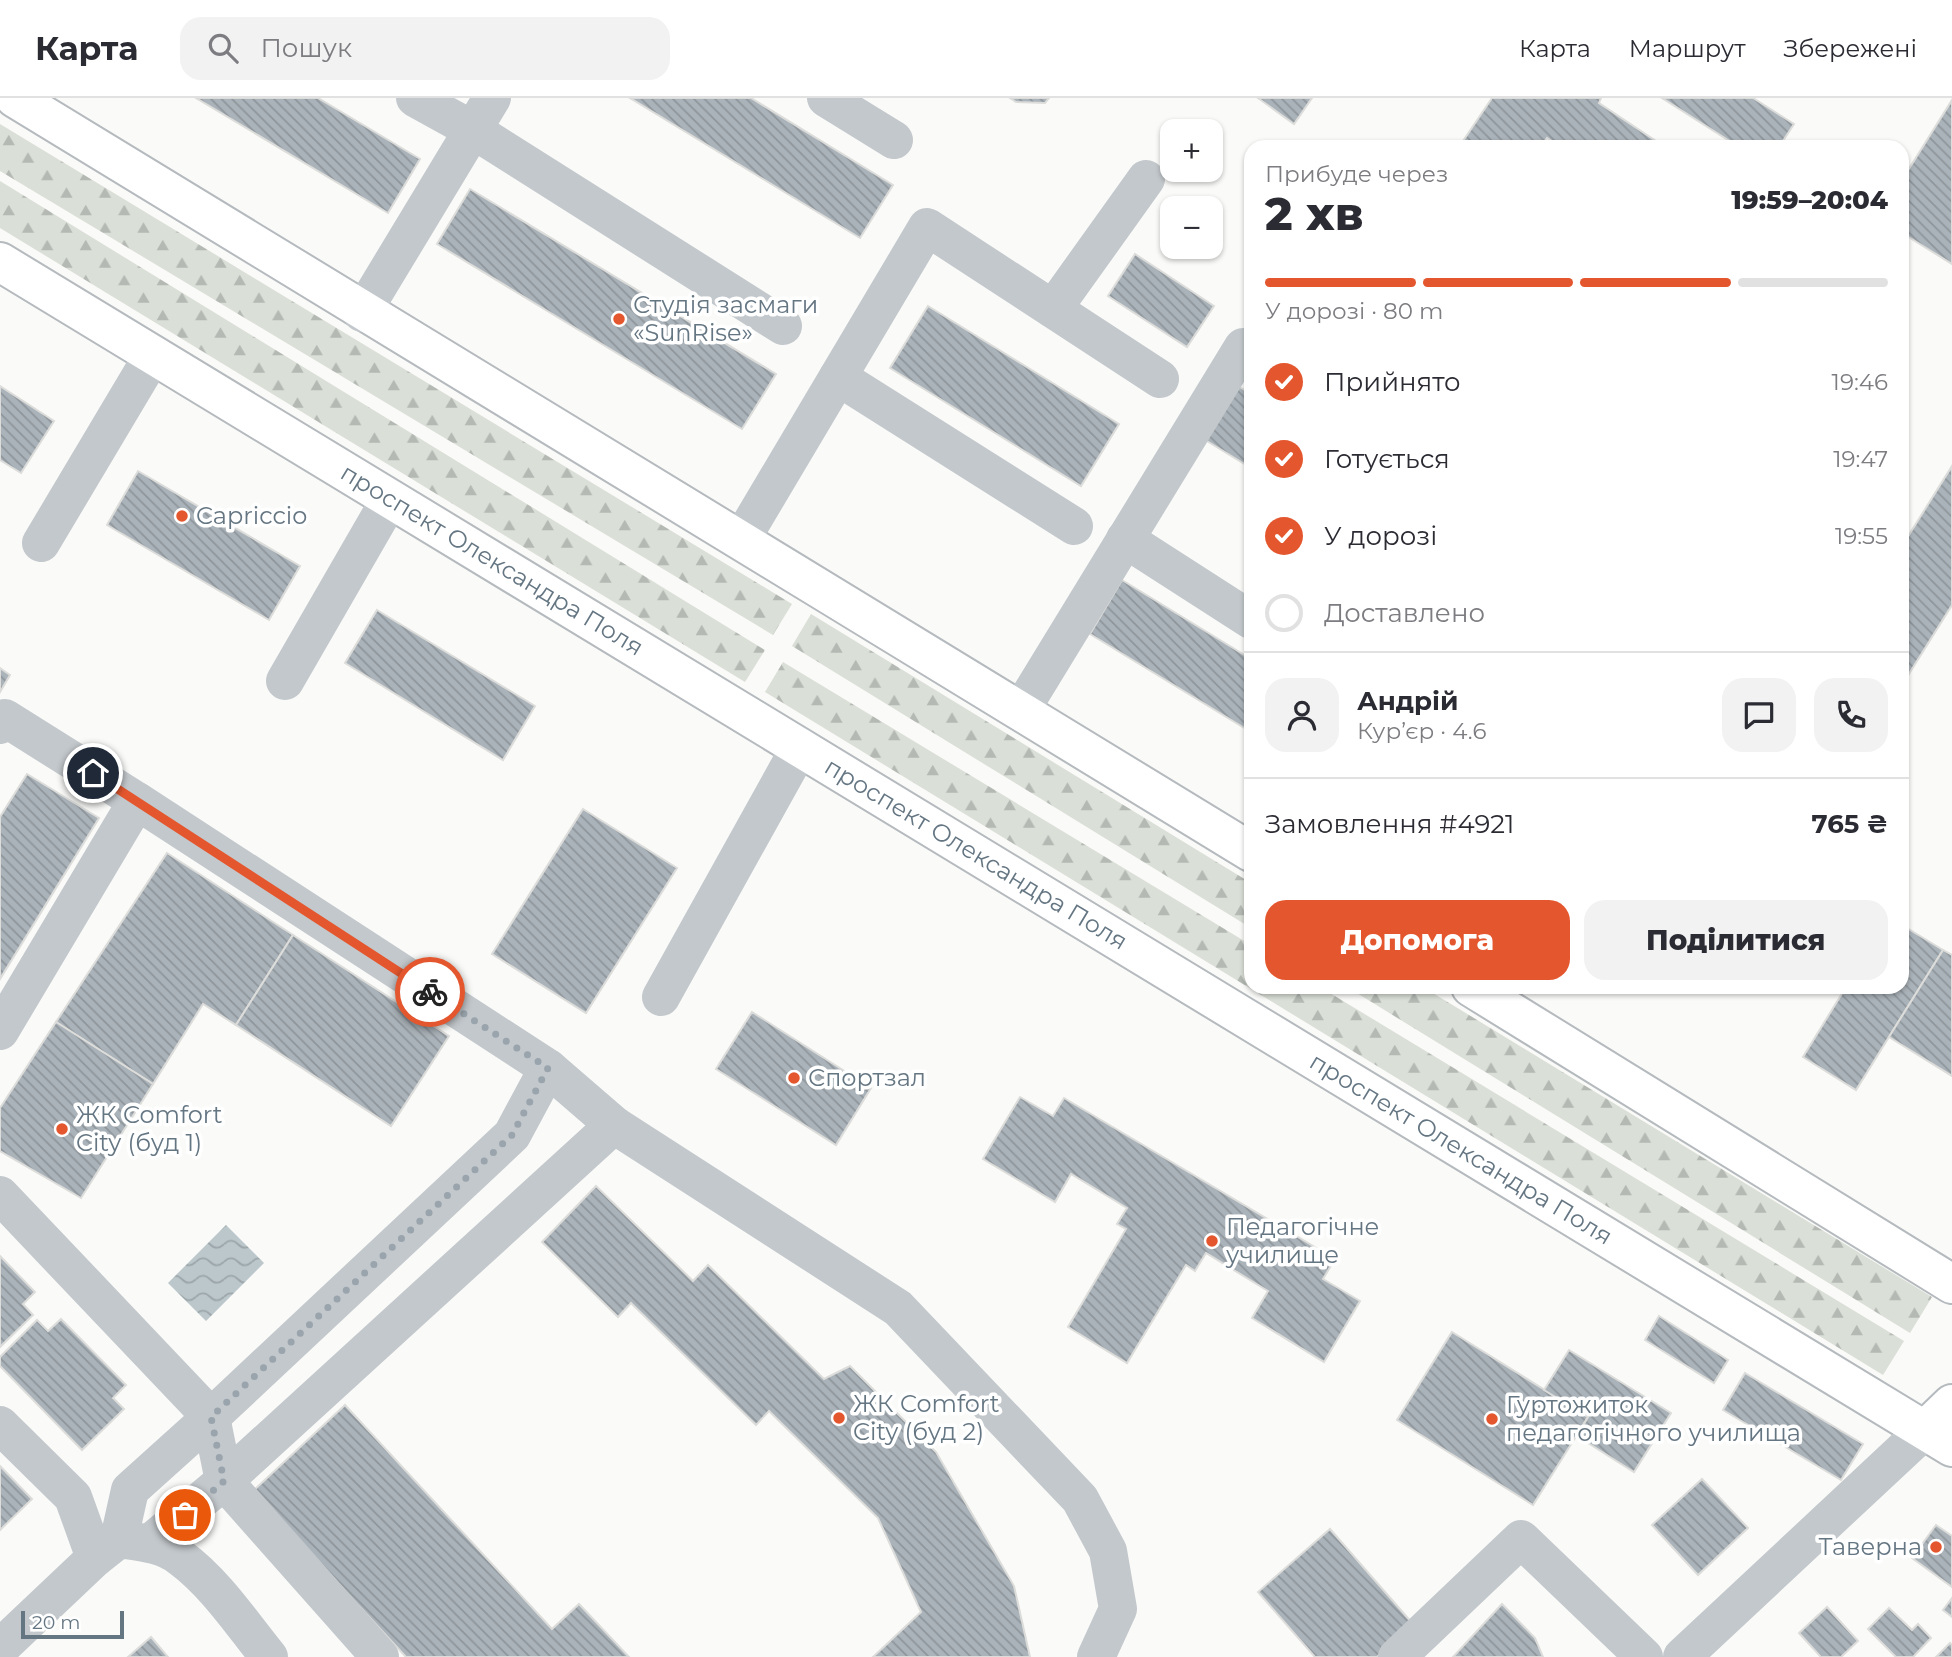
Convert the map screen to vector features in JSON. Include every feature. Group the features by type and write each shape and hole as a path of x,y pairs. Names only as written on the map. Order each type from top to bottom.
{"main road":[{"path":"15,98 362,313 741,540 1244,848"},
{"name":"проспект Олександра Поля","path":"0,262 1938,1439"},
{"path":"1482,994 1952,1284"},
{"path":"1938,1439 1952,1404"}],"street":[{"path":"415,98 472,130 783,326"},
{"path":"362,313 492,98"},
{"path":"826,98 894,140"},
{"path":"1053,309 1146,179"},
{"path":"741,540 927,227 1160,379"},
{"path":"1021,710 1244,347"},
{"path":"41,543 153,355"},
{"path":"838,377 1073,526"},
{"path":"285,681 390,499"},
{"path":"1125,539 1244,616"},
{"path":"0,725 5,718 137,801 548,1068 614,1125 898,1308 1080,1499 1108,1551 1118,1609 1096,1657"},
{"path":"661,997 800,747"},
{"path":"0,1031 137,801"},
{"path":"132,1543 130,1490 201,1427 512,1135 548,1068"},
{"path":"0,1648 132,1543 218,1487 614,1125"},
{"path":"0,1195 201,1427 218,1487 380,1657"},
{"path":"0,1425 73,1497 132,1543 180,1556 211,1587 269,1657"},
{"path":"1682,1657 1938,1439"},
{"path":"1397,1657 1521,1539 1644,1657"}],"green space":[{"path":"0,124 792,604 773,635 0,171"},
{"path":"0,181 765,650 745,682 0,228"},
{"path":"811,614 1244,879 1244,924 792,646"},
{"path":"783,662 1244,941 1244,985 765,692"},
{"path":"1259,994 1332,994 1904,1341 1883,1375"},
{"path":"1358,994 1434,994 1932,1297 1910,1333"}],"water":[{"path":"226,1225 264,1263 206,1321 168,1283"}],"building":[{"path":"196,98 318,98 420,159 388,213"},
{"path":"630,98 751,98 893,185 860,238"},
{"path":"1010,98 1049,98 1045,103 1016,102"},
{"path":"1258,98 1312,98 1294,124"},
{"path":"1492,98 1601,98 1599,103 1654,140 1547,138 1464,140"},
{"path":"1662,98 1753,98 1794,124 1784,140 1728,140"},
{"path":"1952,100 1952,264 1909,237 1909,169"},
{"path":"470,189 776,374 742,429 437,244"},
{"path":"1135,254 1214,306 1187,347 1108,296"},
{"path":"928,306 1119,424 1081,486 890,368"},
{"path":"1235,384 1244,390 1244,464 1202,438"},
{"path":"0,386 54,421 21,473 0,460"},
{"path":"1952,466 1952,605 1909,674 1909,535"},
{"path":"138,471 300,566 269,620 107,525"},
{"path":"1122,580 1244,655 1244,728 1090,634"},
{"path":"377,610 535,706 503,760 345,663"},
{"path":"0,668 10,675 0,692"},
{"path":"27,774 99,818 0,979 0,817"},
{"path":"583,809 677,868 586,1013 492,954"},
{"path":"167,853 293,935 236,1025 203,1004 153,1084 56,1022"},
{"path":"1909,929 1943,950 1856,1090 1803,1057 1842,994 1909,994"},
{"path":"293,935 449,1036 391,1126 236,1025"},
{"path":"1943,950 1952,955 1952,1076 1889,1037"},
{"name":"Спортзал","path":"752,1012 871,1088 836,1145 716,1069"},
{"name":"ЖК Comfort City (буд 1)","path":"56,1022 153,1084 81,1198 0,1151 0,1108"},
{"name":"Педагогічне училище","path":"1020,1097 1053,1116 1064,1098 1335,1259 1323,1279 1360,1301 1324,1362 1252,1318 1268,1291 1206,1253 1195,1271 1186,1265 1127,1363 1068,1327 1126,1229 1117,1224 1127,1208 1071,1174 1055,1202 983,1159"},
{"name":"ЖК Comfort City (буд 2)","path":"596,1186 693,1281 708,1265 824,1379 850,1366 936,1452 1014,1586 1030,1657 873,1657 921,1612 878,1518 769,1411 756,1425 631,1303 618,1317 542,1242"},
{"path":"0,1256 35,1292 23,1304 33,1315 0,1347"},
{"path":"1659,1316 1728,1360 1714,1383 1645,1340"},
{"path":"61,1319 126,1385 113,1398 124,1409 82,1450 0,1366 0,1357 37,1320 48,1331"},
{"name":"Гуртожиток педагогічного училища","path":"1452,1332 1588,1417 1533,1505 1397,1420"},
{"path":"1569,1350 1671,1413 1634,1472 1577,1436 1588,1417 1544,1390"},
{"path":"1745,1373 1863,1444 1841,1480 1723,1410"},
{"path":"345,1405 552,1629 579,1604 629,1657 406,1657 253,1491"},
{"path":"0,1466 32,1499 0,1530"},
{"path":"1702,1479 1748,1528 1698,1575 1652,1525"},
{"name":"Таверна","path":"1936,1525 1952,1536 1952,1587 1912,1558"},
{"path":"1330,1529 1413,1624 1377,1657 1315,1657 1258,1592"},
{"name":"Таверна","path":"1952,1598 1952,1617 1943,1610"},
{"path":"1502,1604 1535,1638 1543,1657 1453,1657"},
{"path":"1827,1607 1858,1641 1841,1657 1821,1657 1799,1633"},
{"path":"1889,1608 1912,1630 1918,1624 1931,1638 1913,1657 1896,1657 1868,1629"},
{"path":"151,1637 168,1657 128,1657"},
{"path":"1950,1643 1952,1657 1936,1657"}],"way so far":[{"path":"185,1515 224,1481 211,1417 512,1135 548,1068 430,992"}],"place":[{"name":"Студія засмаги «SunRise»","path":"619,319"},
{"name":"Capriccio","path":"182,516"},
{"name":"Спортзал","path":"794,1078"},
{"name":"ЖК Comfort City (буд 1)","path":"62,1129"},
{"name":"Педагогічне училище","path":"1212,1241"},
{"name":"ЖК Comfort City (буд 2)","path":"839,1418"},
{"name":"Гуртожиток педагогічного училища","path":"1492,1419"},
{"name":"Таверна","path":"1936,1547"}],"route":[{"path":"93,773 430,992"}]}
